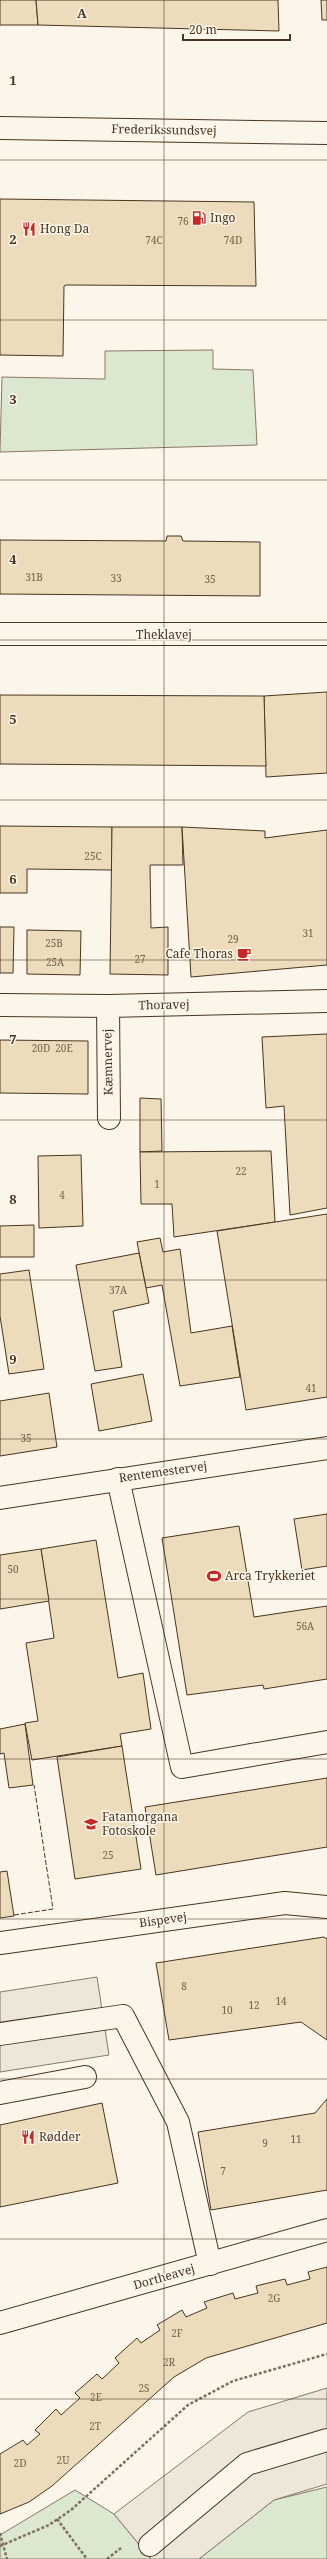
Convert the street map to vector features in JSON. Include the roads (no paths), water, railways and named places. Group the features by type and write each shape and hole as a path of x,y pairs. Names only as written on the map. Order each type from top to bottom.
{"street":[{"name":"Frederikssundsvej","path":"0,128 327,133"},
{"name":"Theklavej","path":"0,634 327,634"},
{"name":"Thoravej","path":"0,1005 108,1006 327,1001"},
{"name":"Kæmnervej","path":"108,1006 109,1118"},
{"name":"Rentemestervej","path":"0,1498 327,1448"},
{"path":"118,1479 182,1767 327,1742"},
{"name":"Bispevej","path":"0,1942 285,1903 327,1907"},
{"path":"0,2034 123,2016 178,2122 210,2264"},
{"path":"0,2093 85,2077"},
{"name":"Dortheavej","path":"0,2323 327,2230"},
{"path":"150,2546 247,2464 327,2440"}],"place":[{"name":"Ingo","path":"199,218"},
{"name":"Hong Da","path":"29,229"},
{"name":"Cafe Thoras","path":"244,954"},
{"name":"Arca Trykkeriet","path":"214,1576"},
{"name":"Fatamorgana Fotoskole","path":"91,1824"},
{"name":"Rødder","path":"28,2137"}]}
